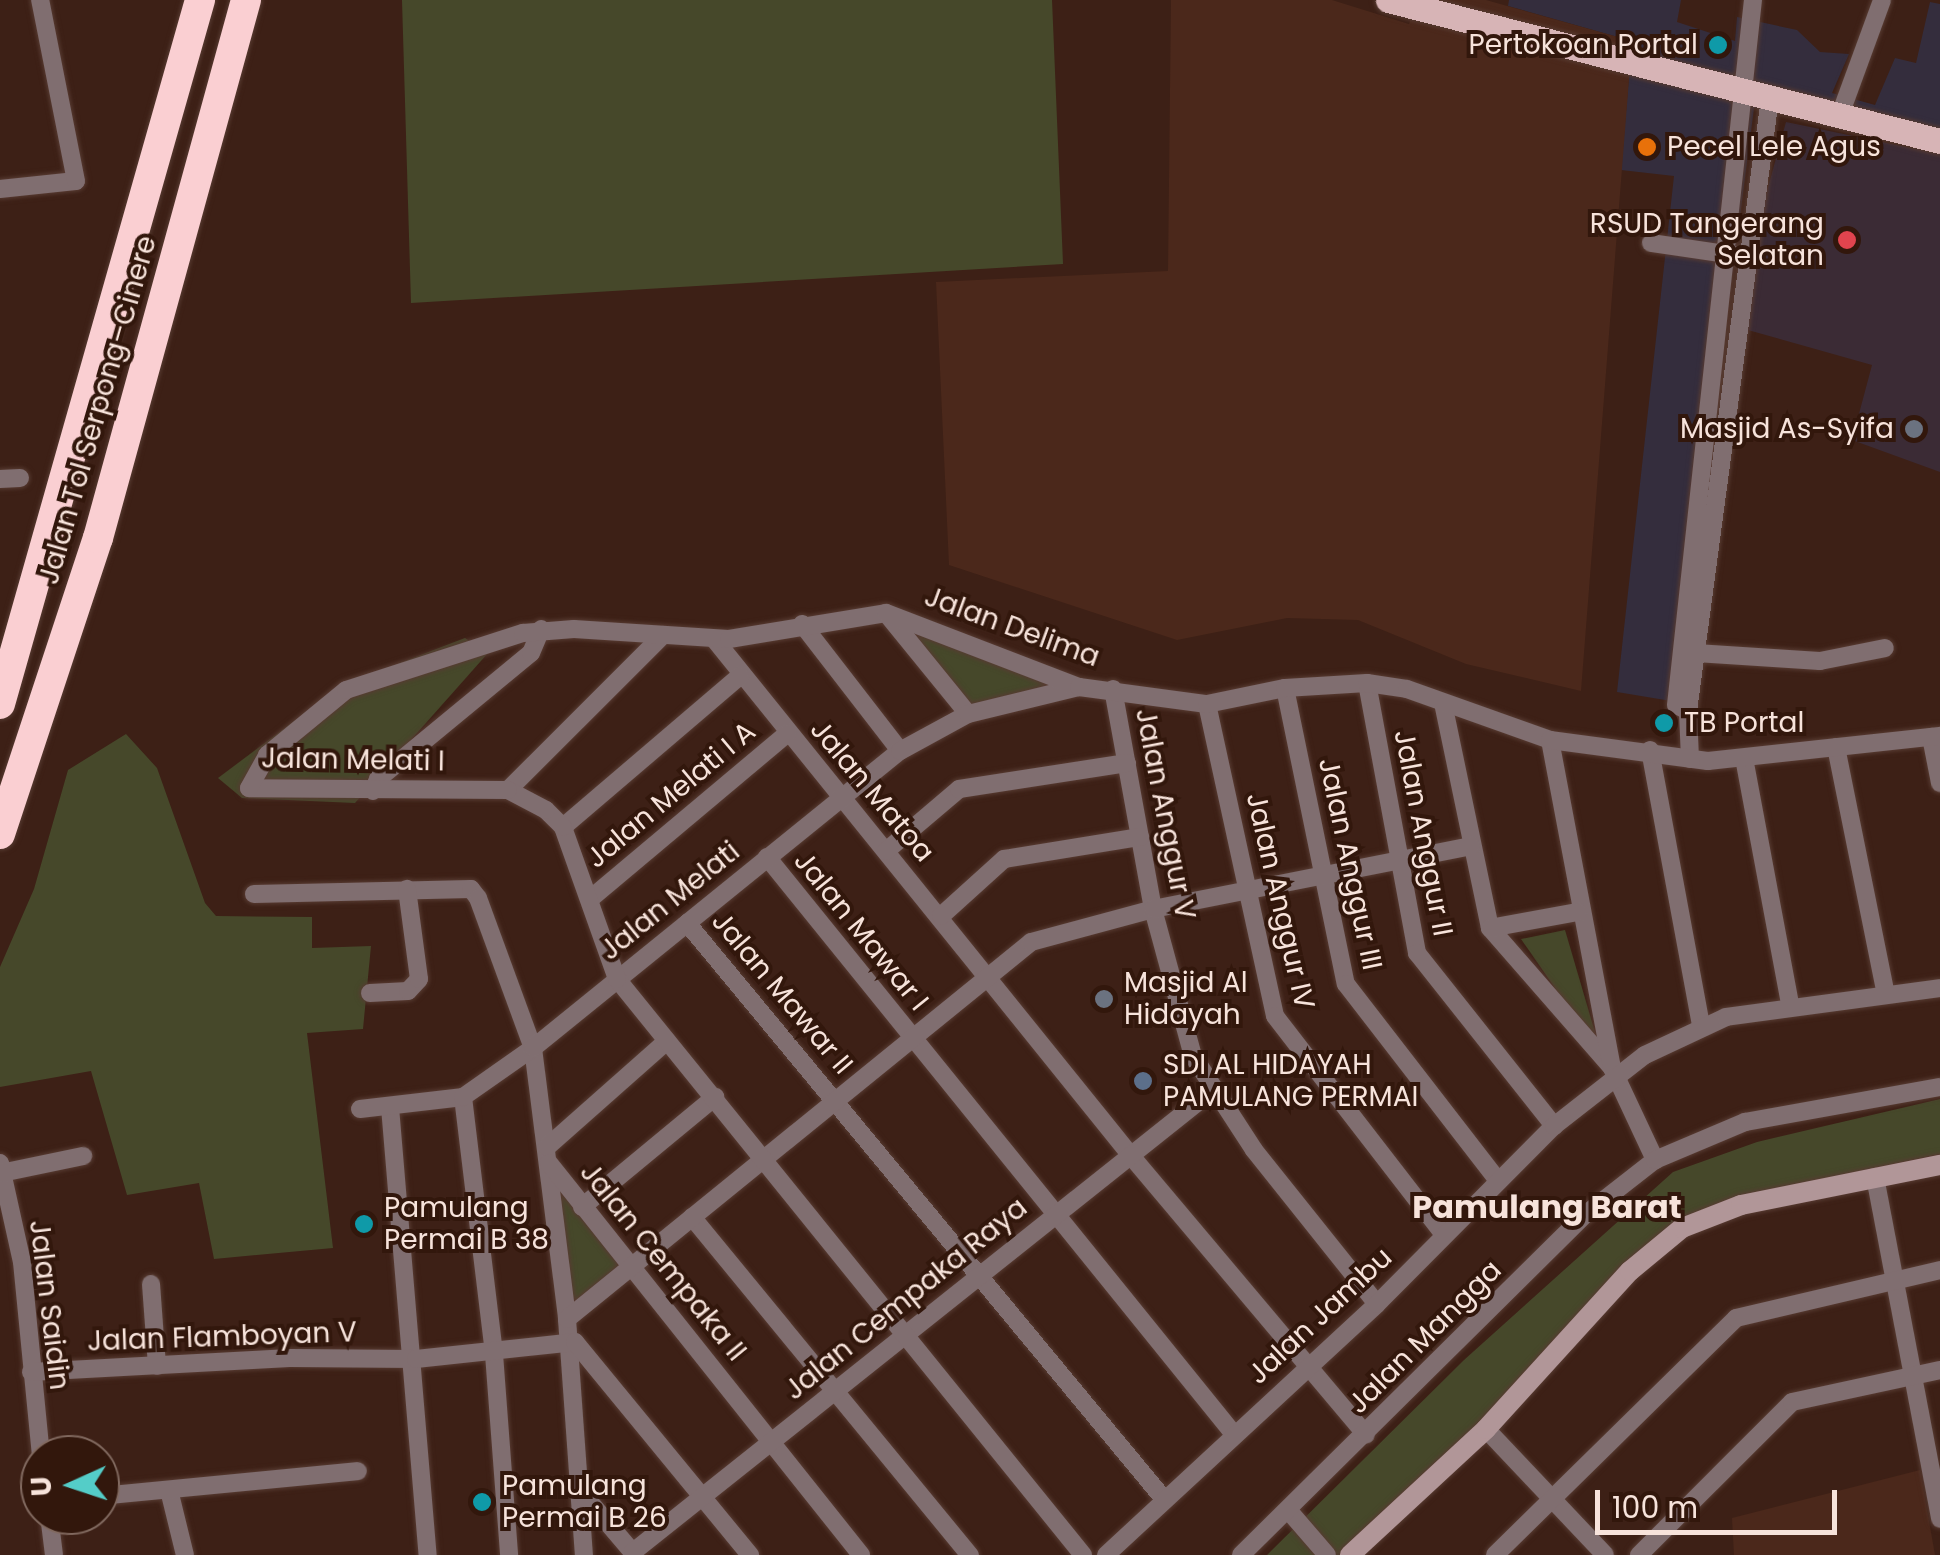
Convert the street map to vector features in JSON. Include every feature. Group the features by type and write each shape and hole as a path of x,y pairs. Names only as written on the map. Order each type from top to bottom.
{"highway":[{"name":"Jalan Tol Serpong–Cinere","path":"0,704 200,0"},
{"name":"Jalan Tol Serpong–Cinere","path":"0,834 98,538 242,14"}],"main road":[{"path":"1388,0 1940,141"}],"street":[{"path":"0,189 76,181 40,0"},
{"path":"1690,759 1688,711 1696,654 1704,513 1703,438 1738,90 1753,0"},
{"path":"1840,116 1882,0"},
{"path":"1688,711 1676,705 1704,513 1723,440 1770,98"},
{"path":"1651,243 1747,258"},
{"path":"1703,438 1723,440"},
{"path":"0,479 20,478"},
{"path":"886,613 968,714"},
{"name":"Jalan Delima","path":"715,640 886,613 1079,687 1207,704"},
{"path":"802,624 900,751"},
{"path":"373,791 378,779 530,652 541,630"},
{"name":"Jalan Melati I","path":"508,790 252,790 247,784 267,754 331,698 541,630 715,640"},
{"path":"663,635 508,790 563,827 616,979 765,1156 1083,1555"},
{"name":"Jalan Matoa","path":"715,640 740,676 941,916 1132,1158"},
{"path":"1696,654 1808,661 1886,648"},
{"path":"563,827 740,676"},
{"path":"1207,704 1285,688 1367,683 1443,703 1550,740 1650,750 1690,759 1744,758 1936,736 1940,784"},
{"name":"Jalan Anggur II","path":"1367,683 1416,953 1554,1126"},
{"name":"Jalan Melati","path":"463,1097 532,1048 900,751 968,714 1079,687"},
{"name":"Jalan Anggur III","path":"1285,688 1352,996 1498,1181"},
{"name":"Jalan Anggur V","path":"1113,689 1153,910 1187,1041 1213,1090 1377,1304"},
{"path":"1443,703 1490,928 1614,1073 1655,1160"},
{"name":"Jalan Anggur IV","path":"1207,704 1282,1030 1444,1236"},
{"name":"Jalan Melati I A","path":"590,899 788,734"},
{"path":"1550,740 1578,912 1612,1039 1614,1073"},
{"path":"1836,746 1886,994"},
{"path":"1650,750 1701,1025 1791,1008 1940,988"},
{"path":"1744,758 1791,1008"},
{"path":"886,851 960,789 1127,763"},
{"path":"941,916 1004,858 1140,837"},
{"path":"568,1319 765,1156 1040,938 1153,910 1470,846"},
{"name":"Jalan Mawar I","path":"767,857 1234,1433"},
{"path":"370,993 414,990 419,979 407,889"},
{"path":"254,894 472,889 532,1048 568,1319 583,1494 584,1555"},
{"path":"1490,928 1578,912"},
{"name":"Jalan Mawar II","path":"687,922 1163,1498"},
{"name":"Jalan Jambu","path":"1106,1555 1163,1498 1377,1304 1554,1126 1614,1073 1701,1025"},
{"path":"548,1154 667,1040"},
{"name":"Jalan Mangga","path":"1240,1555 1289,1511 1590,1210 1655,1160 1745,1122 1940,1087"},
{"name":"Jalan Cempaka Raya","path":"634,1554 773,1443 903,1331 1132,1158 1213,1090"},
{"path":"360,1108 463,1097 494,1354 509,1555"},
{"path":"582,1208 715,1098"},
{"path":"390,1107 416,1360 428,1555"},
{"name":"Jalan Cempaka II","path":"548,1154 582,1208 861,1555"},
{"path":"1,1168 83,1156"},
{"path":"1132,1158 1307,1370 1366,1435"},
{"path":"1350,1555 1486,1428 1630,1271 1682,1228 1741,1204 1940,1165"},
{"name":"Jalan Saidin","path":"1,1168 22,1262 38,1435"},
{"path":"1875,1177 1916,1375 1940,1519"},
{"path":"692,1217 970,1555"},
{"path":"1495,1555 1727,1324 1896,1278 1940,1270"},
{"path":"150,1284 157,1366"},
{"path":"570,1342 750,1555"},
{"name":"Jalan Flamboyan V","path":"30,1372 416,1360 494,1354 570,1342"},
{"path":"1639,1555 1783,1408 1813,1395 1940,1370"},
{"path":"1486,1428 1605,1555"},
{"path":"120,1494 358,1471"},
{"path":"169,1490 185,1555"},
{"path":"583,1494 634,1554"},
{"path":"1289,1511 1327,1555"}],"shaded area":[{"path":"1171,0 1332,0 1409,24 1417,0 1486,0 1632,41 1581,691 1466,664 1358,620 1287,618 1177,640 949,565 936,282 1168,271"},
{"path":"1509,0 1681,0 1677,22 1735,41 1737,17 1797,30 1820,52 1849,54 1832,93 1875,105 1895,58 1916,63 1930,2 1940,4 1940,135 1754,108 1677,702 1617,692 1674,176 1621,170 1632,41 1508,6"},
{"name":"RSUD Tangerang Selatan","path":"1786,122 1940,154 1940,472 1852,440 1872,365 1730,325"},
{"path":"1920,1470 1935,1555 1734,1555 1732,1518"}],"green space":[{"path":"402,0 1052,0 1063,264 411,303"},
{"path":"895,614 1079,687 968,714"},
{"path":"465,638 488,653 355,803 242,798 218,778 342,685"},
{"path":"126,734 157,768 205,903 216,916 312,917 312,948 371,946 363,1029 307,1033 333,1248 214,1259 199,1183 127,1195 91,1071 0,1087 0,967 34,889 68,770"},
{"path":"1565,930 1602,1056 1521,939"},
{"path":"1940,1099 1940,1154 1756,1193 1683,1226 1350,1555 1267,1555 1464,1360 1673,1172 1757,1142"},
{"path":"557,1180 626,1269 571,1315"}],"place":[{"name":"Pertokoan Portal","path":"1718,45"},
{"name":"Pecel Lele Agus","path":"1647,147"},
{"name":"RSUD Tangerang Selatan","path":"1847,240"},
{"name":"Masjid As-Syifa","path":"1914,429"},
{"name":"TB Portal","path":"1664,723"},
{"name":"Masjid Al Hidayah","path":"1104,999"},
{"name":"SDI AL HIDAYAH PAMULANG PERMAI","path":"1143,1081"},
{"name":"Pamulang Permai B 38","path":"364,1224"},
{"name":"Pamulang Permai B 26","path":"482,1502"}],"district":[{"name":"Pamulang Barat","path":"1547,1207"}]}
